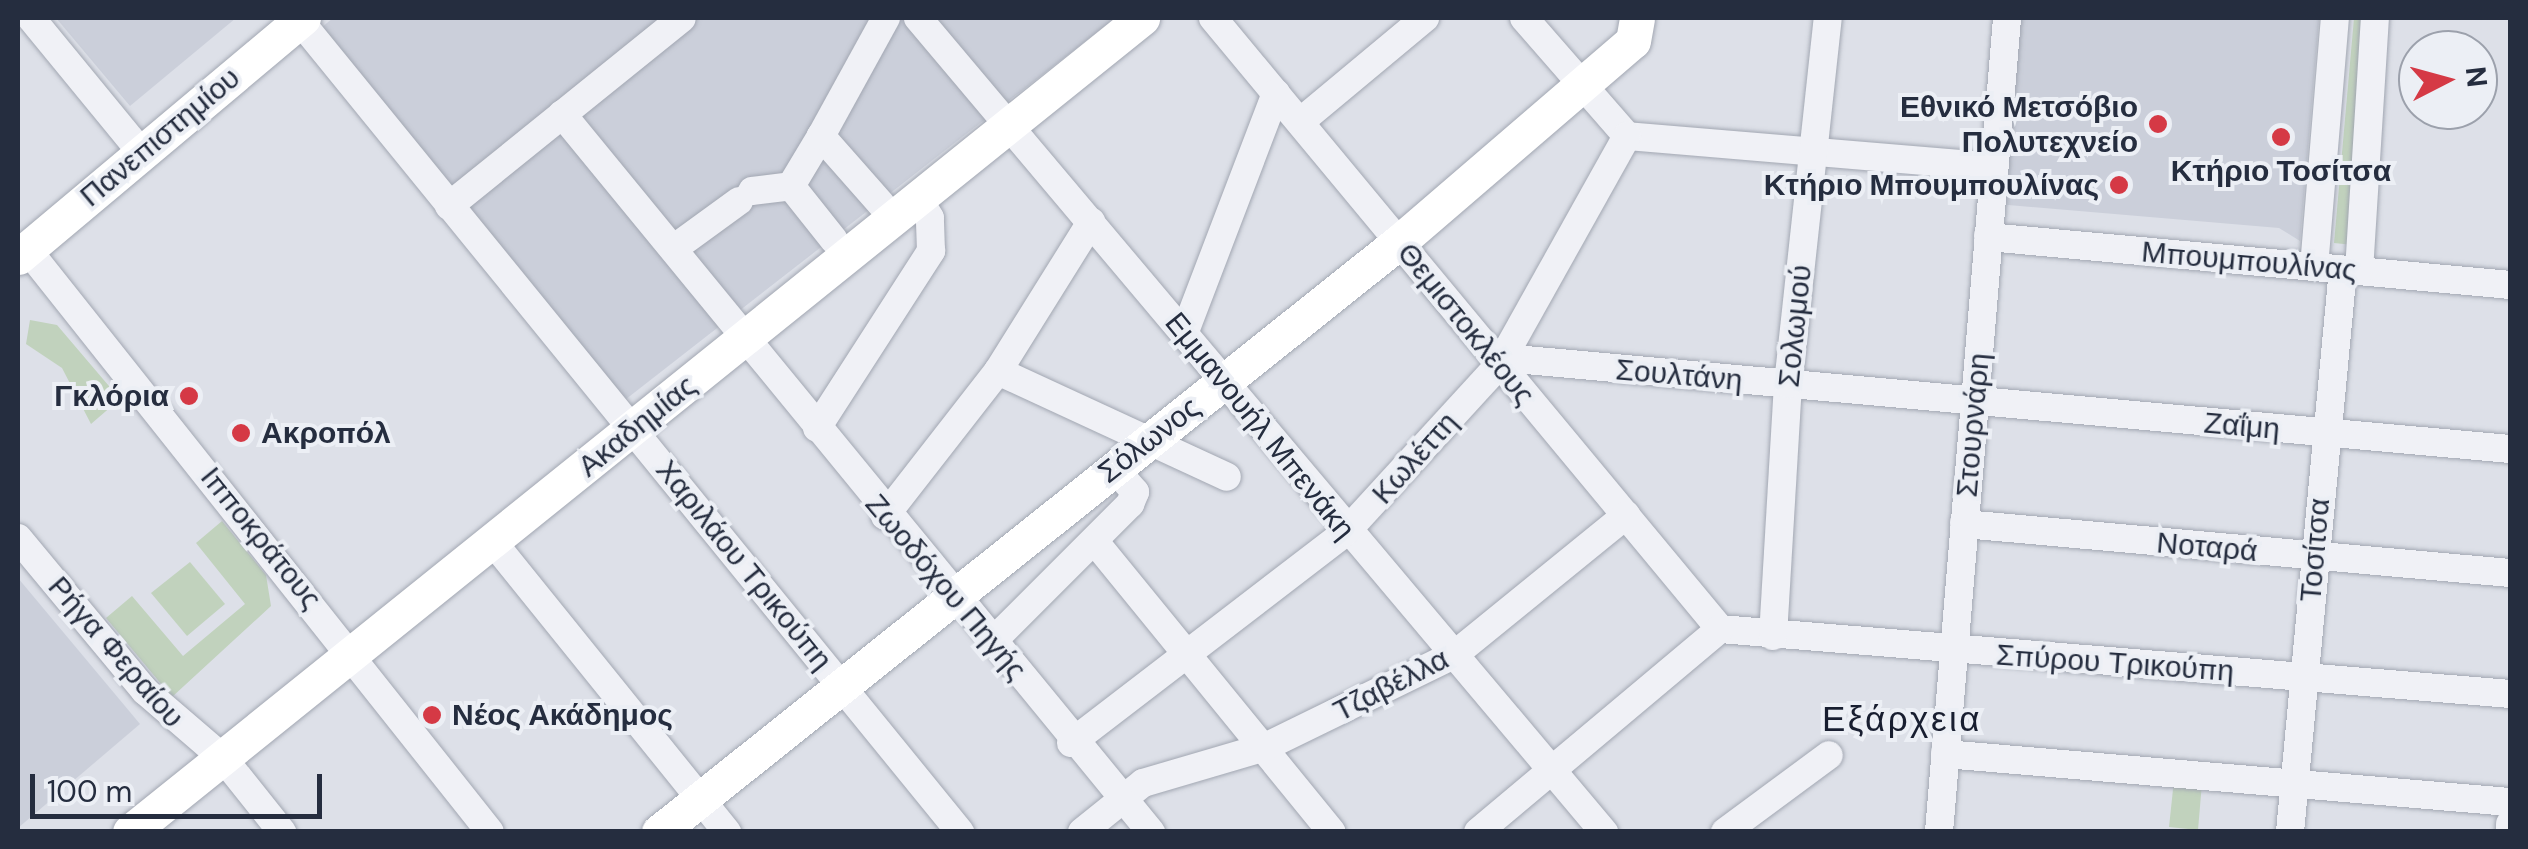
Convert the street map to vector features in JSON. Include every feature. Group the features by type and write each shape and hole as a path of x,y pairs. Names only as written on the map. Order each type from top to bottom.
{"main road":[{"name":"Ακαδημίας","path":"130,832 1142,18"},
{"name":"Πανεπιστημίου","path":"22,252 302,19"},
{"name":"Σόλωνος","path":"659,832 1399,242 1586,84 1635,30"}],"street":[{"path":"31,18 142,152"},
{"path":"448,206 682,18"},
{"path":"684,240 745,196 790,186 886,18"},
{"name":"Θεμιστοκλέους","path":"1213,18 1502,362 1720,630"},
{"path":"1300,122 1425,18"},
{"path":"1524,18 1628,136 1814,156 1994,167"},
{"name":"Σολωμού","path":"1773,636 1788,384 1828,18"},
{"name":"Στουρνάρη","path":"1938,832 2007,18"},
{"path":"2314,267 2335,18"},
{"name":"Τοσίτσα","path":"2290,832 2324,433 2351,270 2375,18"},
{"name":"Χαριλάου Τρικούπη","path":"302,19 448,206 634,428 960,832"},
{"name":"Εμμανουήλ Μπενάκη","path":"927,22 1346,532 1553,768 1604,832"},
{"path":"1184,334 1276,93"},
{"name":"Ζωοδόχου Πηγής","path":"562,114 748,336 885,516 952,596 996,638 1071,743 1123,796 1151,832"},
{"path":"821,136 880,204"},
{"name":"Κωλέττη","path":"1071,743 1346,532 1502,362 1628,136"},
{"path":"790,186 834,240"},
{"path":"817,428 931,251 930,218 918,198"},
{"path":"885,516 998,371 1090,222"},
{"name":"Μπουμπουλίνας","path":"1988,237 2510,285"},
{"name":"Ιπποκράτους","path":"22,252 354,654 490,832"},
{"name":"Σουλτάνη","path":"1502,362 1974,402"},
{"path":"998,371 1151,438 1226,476"},
{"name":"Ζαΐμη","path":"1974,402 2510,449"},
{"path":"996,638 1096,543 1134,492 1114,468"},
{"name":"Τζαβέλλα","path":"1123,796 1265,748 1454,655 1626,515"},
{"name":"Νοταρά","path":"1964,524 2510,573"},
{"name":"Ρήγα Φεραίου","path":"18,538 145,692 223,758 282,832"},
{"path":"493,542 727,832"},
{"path":"1096,543 1182,655 1265,748 1320,827"},
{"path":"1478,832 1720,630"},
{"name":"Σπύρου Τρικούπη","path":"1720,630 2510,694"},
{"path":"1725,832 1829,754"},
{"path":"1945,754 2510,802"},
{"path":"1082,832 1123,796"}],"shaded area":[{"path":"56,18 236,18 130,106"},
{"path":"333,18 1115,18 621,403 315,33"},
{"name":"Εθνικό Μετσόβιο Πολυτεχνείο","path":"2014,18 2319,18 2300,241 2279,228 1997,204"},
{"path":"18,578 140,724 18,828"}],"green space":[{"path":"2354,18 2383,18 2363,246 2334,243"},
{"path":"30,320 57,325 120,399 91,424 62,368 26,344"},
{"path":"222,521 266,575 271,606 172,697 106,618 132,596 183,656 245,604 196,543"},
{"path":"190,562 225,604 187,636 151,593"},
{"path":"2174,780 2202,783 2198,830 2169,827"}],"place":[{"name":"Εθνικό Μετσόβιο Πολυτεχνείο","path":"2158,124"},
{"name":"Κτήριο Τοσίτσα","path":"2281,137"},
{"name":"Κτήριο Μπουμπουλίνας","path":"2119,185"},
{"name":"Γκλόρια","path":"189,396"},
{"name":"Ακροπόλ","path":"241,433"},
{"name":"Νέος Ακάδημος","path":"432,715"}],"district":[{"name":"Εξάρχεια","path":"1902,719"}]}
